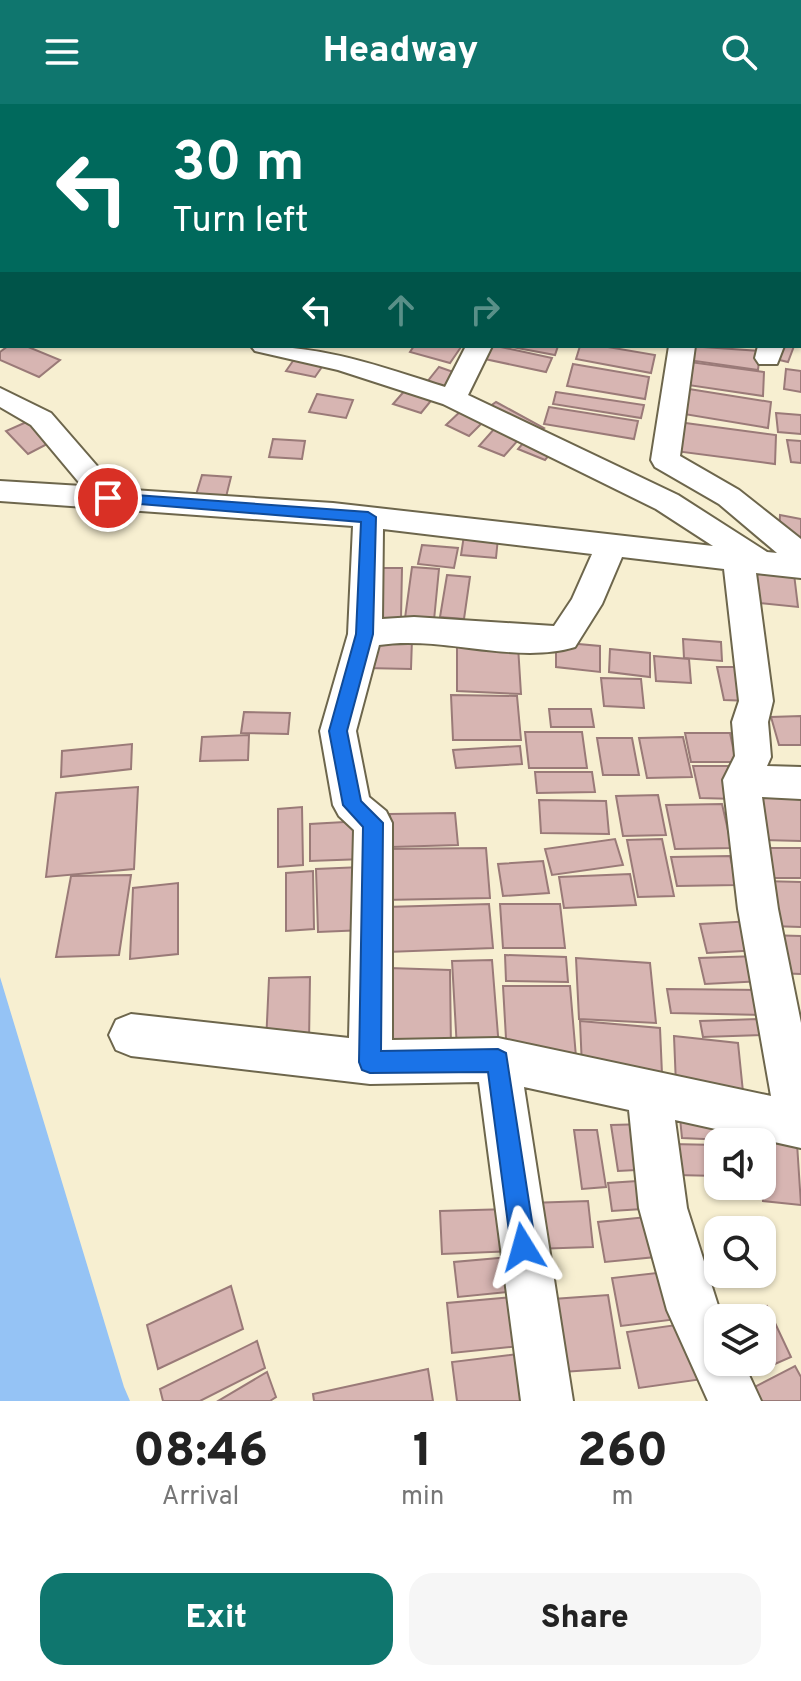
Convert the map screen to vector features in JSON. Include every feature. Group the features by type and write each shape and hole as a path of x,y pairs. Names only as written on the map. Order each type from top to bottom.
{"street":[{"path":"273,348 345,364 453,398 667,502 751,561"},
{"path":"453,398 478,348"},
{"path":"682,348 665,460 729,497 801,556"},
{"path":"0,396 41,419 108,498"},
{"path":"0,491 368,517 801,567"},
{"path":"368,517 365,634 338,731 352,805 373,823 370,1062"},
{"path":"365,634 383,630 426,630 525,641 563,638 586,604 612,544"},
{"path":"131,1035 370,1062 498,1060 800,1125 758,909 741,780 753,757 750,722 756,701 751,561"},
{"path":"741,780 801,783"},
{"path":"498,1060 547,1401"},
{"path":"649,1092 663,1208 692,1310 735,1401"}],"water":[{"path":"0,977 124,1387 130,1401 0,1401"}],"building":[{"path":"5,348 31,348 60,360 39,377 0,360 0,352"},
{"path":"413,348 460,348 450,363 410,352"},
{"path":"485,348 505,348 552,358 546,372 480,358"},
{"path":"518,348 557,348 555,355"},
{"path":"579,348 614,348 655,355 651,373 576,359"},
{"path":"689,348 760,351 758,370 688,360"},
{"path":"775,348 793,348 788,362 771,358"},
{"path":"295,358 324,364 315,377 286,371"},
{"path":"690,362 764,372 763,396 688,385"},
{"path":"573,364 649,377 645,399 567,386"},
{"path":"439,367 459,374 443,393 423,387"},
{"path":"786,369 801,371 801,392 784,389"},
{"path":"407,388 434,397 421,413 393,404"},
{"path":"689,389 771,402 768,428 684,414"},
{"path":"556,392 644,405 641,418 553,404"},
{"path":"317,394 353,400 346,418 309,412"},
{"path":"496,402 544,428 533,436 485,410"},
{"path":"549,407 638,421 634,439 544,424"},
{"path":"464,408 486,419 469,436 446,425"},
{"path":"776,413 801,415 801,434 778,432"},
{"path":"31,420 53,441 28,454 6,431"},
{"path":"678,422 776,435 775,464 675,451"},
{"path":"495,428 520,438 504,456 479,446"},
{"path":"273,439 305,441 302,459 269,457"},
{"path":"787,440 801,441 801,463 791,462"},
{"path":"524,442 551,453 545,460 518,449"},
{"path":"202,475 231,477 226,497 196,495"},
{"path":"780,515 801,519 801,539 779,535"},
{"path":"464,535 498,538 496,558 461,555"},
{"path":"422,545 458,548 454,568 418,564"},
{"path":"412,567 439,569 434,620 405,618"},
{"path":"374,568 402,568 401,619 372,618"},
{"path":"746,569 794,574 798,607 749,602"},
{"path":"447,575 470,577 464,619 440,617"},
{"path":"368,638 412,639 411,669 366,668"},
{"path":"683,639 721,642 722,661 684,658"},
{"path":"556,642 600,646 600,672 556,667"},
{"path":"457,645 518,646 521,694 457,691"},
{"path":"610,649 650,653 650,677 609,672"},
{"path":"654,656 689,659 691,683 656,681"},
{"path":"717,667 744,667 751,701 724,700"},
{"path":"601,678 641,679 644,708 604,706"},
{"path":"451,695 517,696 521,740 453,740"},
{"path":"549,709 591,709 594,727 551,727"},
{"path":"244,712 290,713 288,734 241,733"},
{"path":"801,716 801,745 779,745 771,717"},
{"path":"525,732 582,732 587,768 529,768"},
{"path":"685,733 730,733 736,762 691,762"},
{"path":"249,735 248,760 200,761 202,737"},
{"path":"683,737 692,777 647,778 639,738"},
{"path":"597,738 632,738 639,775 603,775"},
{"path":"132,744 131,769 61,777 62,751"},
{"path":"520,746 522,764 456,768 453,750"},
{"path":"693,766 728,766 736,799 700,798"},
{"path":"535,772 592,772 595,792 537,793"},
{"path":"138,787 134,869 46,877 56,793"},
{"path":"747,789 801,789 801,841 758,840"},
{"path":"658,795 666,835 623,836 616,796"},
{"path":"539,800 606,801 609,834 541,833"},
{"path":"722,804 732,848 675,849 666,805"},
{"path":"302,807 303,865 278,867 278,809"},
{"path":"455,813 458,845 391,847 390,814"},
{"path":"362,821 364,859 310,861 310,824"},
{"path":"615,839 623,865 552,875 545,849"},
{"path":"662,839 674,896 638,897 627,840"},
{"path":"486,848 490,898 383,900 382,849"},
{"path":"755,848 801,848 801,878 762,878"},
{"path":"730,856 737,885 677,886 671,857"},
{"path":"543,861 549,893 503,896 498,864"},
{"path":"362,867 365,930 318,932 316,869"},
{"path":"313,871 314,929 286,931 286,873"},
{"path":"630,874 636,905 564,908 559,877"},
{"path":"131,875 119,955 56,957 71,876"},
{"path":"760,881 801,882 801,927 770,926"},
{"path":"178,883 178,954 130,959 133,888"},
{"path":"489,904 493,948 387,952 386,907"},
{"path":"500,904 560,904 565,948 503,948"},
{"path":"753,921 761,950 707,953 700,924"},
{"path":"766,935 801,936 801,974 774,973"},
{"path":"505,955 566,957 568,982 506,981"},
{"path":"758,956 764,981 705,984 699,958"},
{"path":"576,958 650,963 656,1023 579,1019"},
{"path":"492,960 499,1048 457,1049 452,961"},
{"path":"389,968 450,970 451,1051 386,1049"},
{"path":"310,977 309,1042 266,1043 269,978"},
{"path":"503,986 570,986 576,1057 507,1056"},
{"path":"667,989 762,990 767,1015 671,1013"},
{"path":"758,1019 762,1035 703,1037 700,1021"},
{"path":"580,1021 660,1028 662,1074 582,1067"},
{"path":"674,1036 738,1043 743,1092 676,1085"},
{"path":"679,1108 744,1111 746,1128 704,1128 704,1139 682,1138"},
{"path":"648,1124 655,1169 618,1171 611,1125"},
{"path":"754,1124 796,1128 801,1205 763,1201 776,1200 776,1128 754,1128"},
{"path":"574,1130 597,1130 606,1187 582,1189"},
{"path":"671,1144 704,1145 704,1176 676,1175"},
{"path":"652,1180 658,1208 612,1211 608,1183"},
{"path":"588,1201 593,1247 533,1249 529,1203"},
{"path":"513,1209 517,1251 442,1254 440,1211"},
{"path":"657,1216 666,1256 605,1262 598,1222"},
{"path":"521,1256 527,1290 458,1297 454,1262"},
{"path":"675,1271 686,1318 621,1326 612,1278"},
{"path":"231,1286 243,1329 158,1369 147,1325"},
{"path":"608,1295 620,1368 548,1373 539,1300"},
{"path":"524,1296 530,1345 452,1353 447,1303"},
{"path":"697,1322 704,1352 704,1376 710,1378 639,1388 627,1332"},
{"path":"776,1325 791,1357 776,1364"},
{"path":"257,1341 265,1368 200,1401 163,1401 160,1389"},
{"path":"534,1352 541,1401 457,1401 452,1362"},
{"path":"795,1366 801,1377 801,1401 744,1401 741,1394"},
{"path":"428,1369 433,1401 314,1401 313,1394"},
{"path":"267,1372 276,1397 270,1401 218,1401"}],"route":[{"path":"108,498 368,517 365,634 338,731 352,805 373,823 370,1062 498,1060 523,1247"}]}
